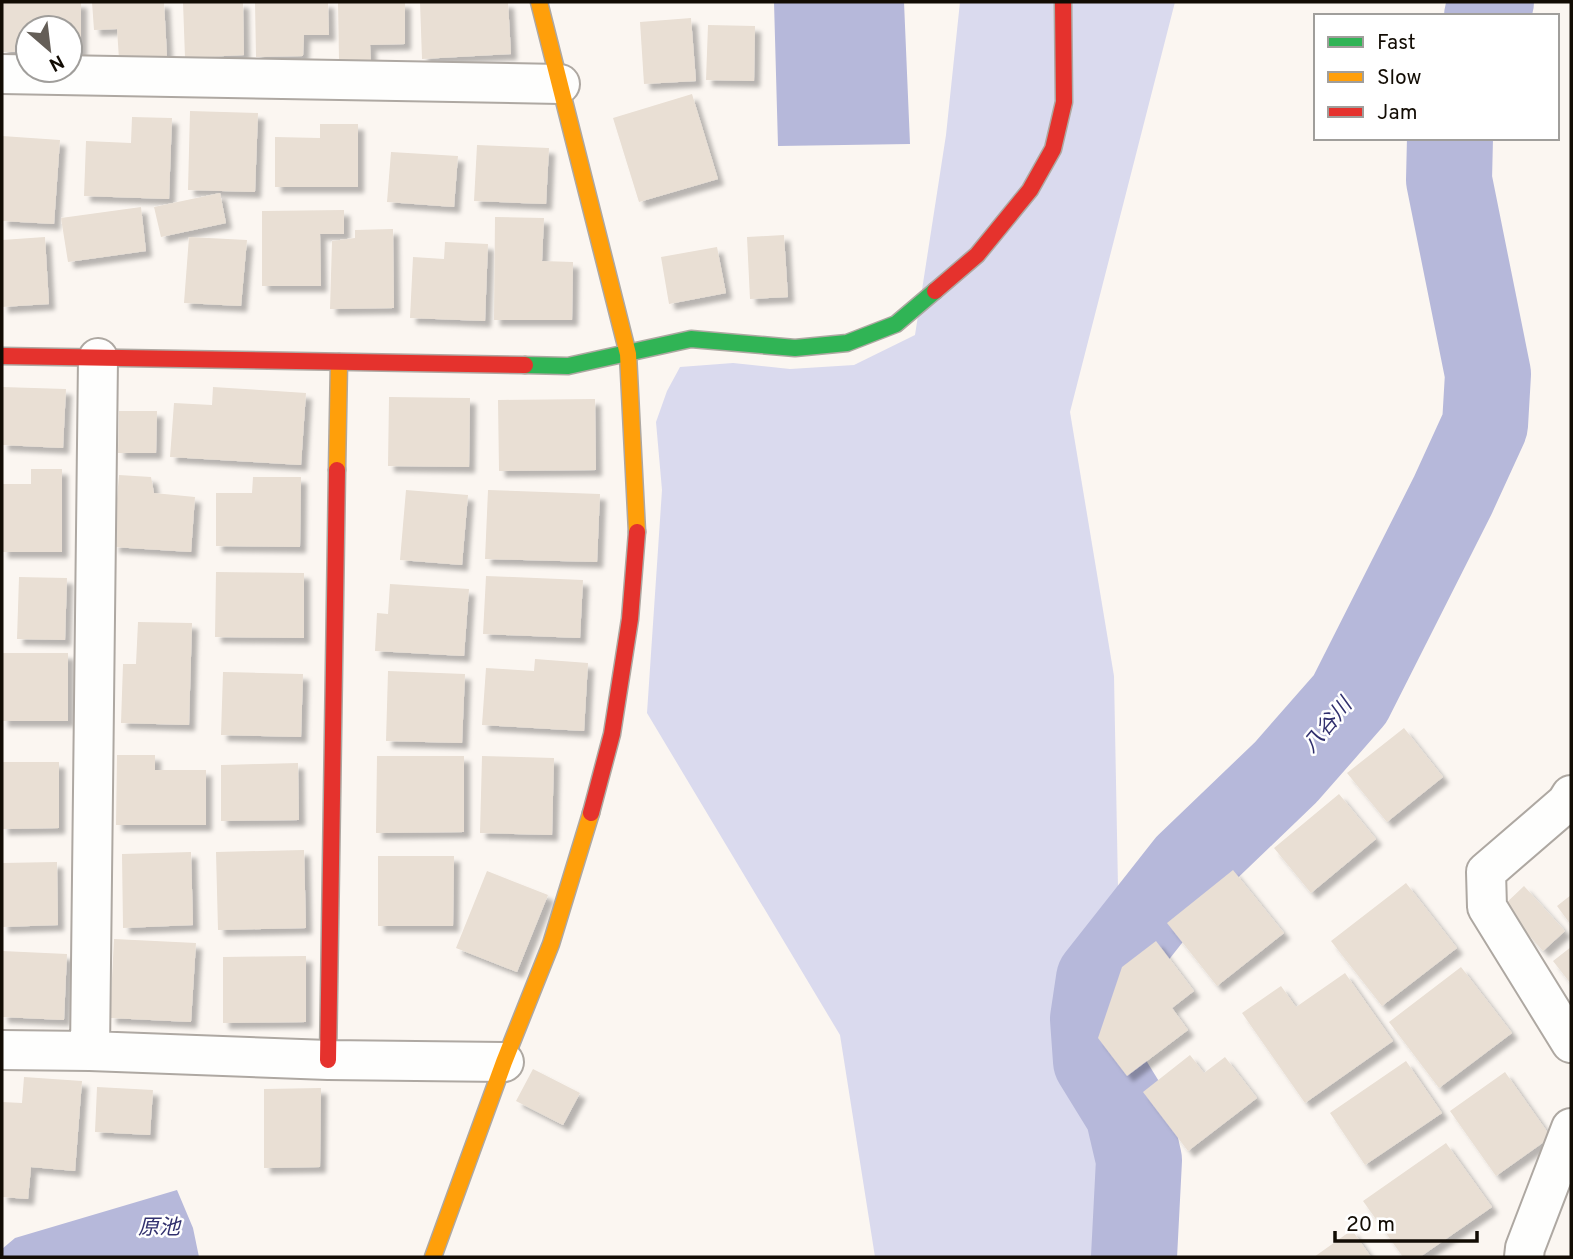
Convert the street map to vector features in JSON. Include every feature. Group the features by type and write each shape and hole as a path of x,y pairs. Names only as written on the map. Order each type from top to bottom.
{"street":[{"path":"433,1257 504,1062 551,944 583,841 612,734 630,619 637,534 628,354 539,2"},
{"path":"2,356 568,366 691,339 795,348 847,343 896,324 977,255 1030,190 1053,149 1064,102 1063,2"},
{"path":"2,74 559,84"},
{"path":"90,1051 98,358"},
{"path":"328,1060 339,362"},
{"path":"1571,794 1566,803 1486,872 1487,907 1571,1043"},
{"path":"2,1050 328,1060 504,1062"},
{"path":"1524,1257 1525,1248 1571,1128"}],"shaded area":[{"path":"960,2 1175,2 1070,412 1114,676 1125,1257 875,1257 840,1035 647,713 662,490 656,422 667,391 680,367 733,363 790,369 854,365 915,335 946,135"}],"water":[{"path":"774,2 904,2 910,144 778,146"},
{"name":"原池","path":"177,1190 193,1228 199,1257 2,1257 2,1249 15,1238"}],"building":[{"path":"2,2 81,2 81,14 14,14 14,52 2,52"},
{"path":"92,2 164,2 167,56 119,59 117,29 94,30"},
{"path":"183,2 243,2 244,55 185,58"},
{"path":"255,2 328,2 329,35 304,35 303,56 256,57"},
{"path":"338,2 405,2 405,44 370,45 371,61 339,61"},
{"path":"420,2 508,2 511,54 422,59"},
{"path":"691,18 696,81 644,84 640,22"},
{"path":"708,25 755,26 754,81 706,80"},
{"path":"692,94 718,179 639,202 613,118"},
{"path":"190,111 258,113 255,192 188,190"},
{"path":"132,117 172,118 169,199 84,196 86,141 131,143"},
{"path":"320,124 358,124 358,187 275,187 275,137 320,138"},
{"path":"2,136 60,140 54,224 2,221"},
{"path":"477,145 549,148 546,204 474,201"},
{"path":"391,152 458,156 454,207 387,202"},
{"path":"220,193 226,223 161,237 154,207"},
{"path":"141,207 146,251 68,262 61,218"},
{"path":"344,210 344,234 320,234 321,286 262,286 262,211"},
{"path":"495,217 544,218 542,261 573,262 572,320 494,320"},
{"path":"393,229 394,308 330,309 332,241 355,238 355,230"},
{"path":"784,235 788,297 750,299 747,237"},
{"path":"45,237 49,304 2,307 2,240"},
{"path":"189,237 247,240 241,306 184,303"},
{"path":"445,242 488,244 485,321 410,318 413,257 444,259"},
{"path":"717,247 726,293 669,304 661,257"},
{"path":"2,387 66,389 63,448 2,445"},
{"path":"213,387 306,393 301,465 170,457 174,403 212,405"},
{"path":"389,397 470,398 469,467 388,466"},
{"path":"595,399 596,470 499,471 498,400"},
{"path":"119,411 157,411 156,453 118,453"},
{"path":"31,469 62,469 62,552 2,552 2,484 31,484"},
{"path":"119,475 151,477 154,493 195,497 191,552 113,547"},
{"path":"253,477 301,477 300,547 216,546 216,493 252,493"},
{"path":"406,490 468,495 462,565 400,560"},
{"path":"488,490 600,494 597,562 485,559"},
{"path":"216,572 304,573 304,638 215,637"},
{"path":"486,576 583,580 580,638 483,634"},
{"path":"19,577 67,578 65,640 17,639"},
{"path":"390,584 469,589 464,656 375,651 377,613 388,614"},
{"path":"138,622 192,623 189,725 121,723 123,664 136,664"},
{"path":"2,653 68,653 68,721 2,721"},
{"path":"535,659 588,663 584,731 482,725 486,668 534,671"},
{"path":"388,671 465,674 462,743 386,741"},
{"path":"223,672 303,674 301,737 221,735"},
{"path":"1404,728 1443,777 1387,822 1347,773"},
{"path":"117,755 155,755 155,770 206,770 206,825 116,825"},
{"path":"377,756 464,756 464,832 376,833"},
{"path":"482,756 554,758 552,835 480,833"},
{"path":"2,762 59,762 59,828 2,829"},
{"path":"298,763 299,820 221,821 221,765"},
{"path":"1339,794 1376,839 1311,893 1274,848"},
{"path":"304,850 306,928 218,930 216,852"},
{"path":"191,852 193,925 123,928 122,854"},
{"path":"378,856 454,856 453,926 378,926"},
{"path":"57,862 58,925 2,927 2,863"},
{"path":"1233,870 1284,933 1217,986 1167,923"},
{"path":"487,871 548,895 517,972 456,948"},
{"path":"1406,883 1457,948 1382,1006 1331,941"},
{"path":"1524,886 1565,931 1543,951 1503,906"},
{"path":"1571,895 1571,925 1557,906"},
{"path":"114,939 196,943 191,1022 110,1018"},
{"path":"1156,941 1194,991 1172,1008 1188,1030 1127,1076 1098,1038 1122,967"},
{"path":"1571,947 1571,984 1553,961"},
{"path":"2,951 67,954 64,1020 2,1017"},
{"path":"306,956 306,1022 223,1023 223,957"},
{"path":"1461,967 1512,1033 1439,1088 1389,1022"},
{"path":"1345,973 1393,1041 1305,1103 1242,1013 1281,986 1296,1007"},
{"path":"1190,1055 1204,1073 1225,1057 1257,1098 1188,1151 1143,1092"},
{"path":"1406,1061 1442,1113 1365,1165 1330,1113"},
{"path":"533,1069 580,1093 563,1125 516,1101"},
{"path":"1505,1072 1551,1137 1496,1176 1450,1111"},
{"path":"24,1077 82,1081 75,1171 31,1167 28,1199 2,1197 2,1102 22,1103"},
{"path":"97,1087 153,1090 150,1135 95,1132"},
{"path":"321,1088 320,1167 264,1168 264,1089"},
{"path":"1446,1143 1492,1207 1420,1257 1403,1257 1363,1201"},
{"path":"1352,1230 1371,1257 1314,1257"}],"waterway":[{"name":"八谷川","path":"1488,14 1491,2"},
{"name":"八谷川","path":"1134,1257 1139,1160 1128,1113 1096,1061 1093,1019 1099,979 1188,866 1286,772 1350,699 1453,495 1485,425 1488,374 1449,180 1450,140"}],"traffic: fast":[{"path":"525,365 568,366 691,339 795,348 847,343 896,324 935,291"}],"traffic: slow":[{"path":"539,2 628,354 637,532"},
{"path":"337,470 339,362"},
{"path":"433,1257 504,1062 551,944 591,813"}],"traffic: jam":[{"path":"935,291 977,255 1030,190 1053,149 1064,102 1063,2"},
{"path":"2,356 525,365"},
{"path":"328,1060 337,470"},
{"path":"591,813 612,734 630,619 637,532"}]}
